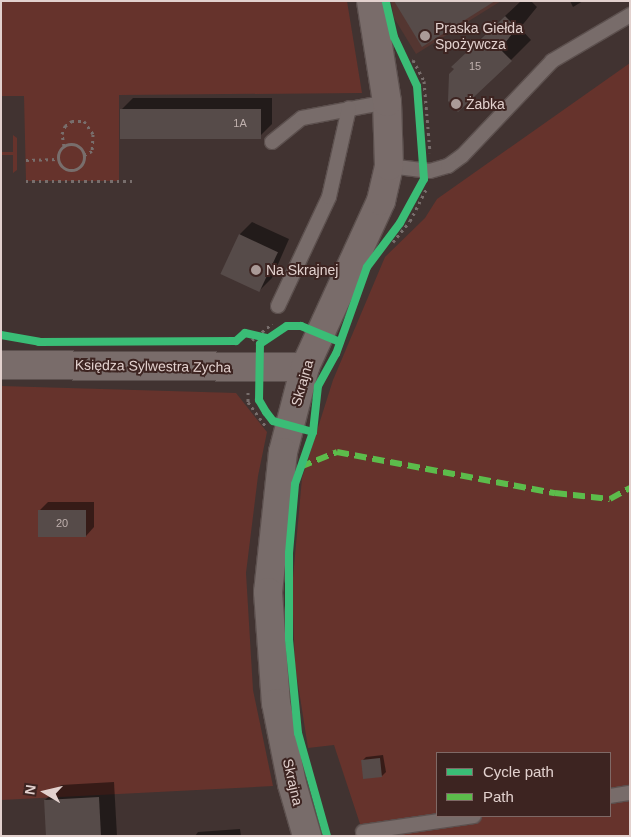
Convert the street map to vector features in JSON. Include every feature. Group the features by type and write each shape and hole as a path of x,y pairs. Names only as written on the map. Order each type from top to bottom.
{"street":[{"name":"Skrajna","path":"307,836 292,784 276,703 269,640 271,549 290,426 305,367 380,201 389,166 387,102 371,1"},
{"name":"Księdza Sylwestra Zycha","path":"1,365 305,367"}],"lane":[{"path":"389,166 441,170 462,156 552,61 630,15"},
{"path":"272,142 302,118 387,102"},
{"path":"278,306 329,197 349,108"},
{"path":"611,796 630,793"},
{"path":"363,832 467,817"}],"path":[{"path":"384,242 400,223 421,186 424,170 417,86 402,54"},
{"path":"64,146 62,134 65,126 84,121 94,134 92,151 84,155"},
{"path":"76,145 84,155 83,163 73,170 64,168 58,159 58,152 64,146 76,145"},
{"path":"26,160 58,159"},
{"path":"26,181 135,181"},
{"path":"279,330 260,344 259,400 273,421 290,426"},
{"path":"245,333 266,338"}],"shaded area":[{"path":"1,1 347,1 362,93 119,95 119,181 26,181 24,96 1,96"},
{"name":"Praska Giełda Spożywcza","path":"391,1 501,1 416,54 394,18"},
{"path":"630,63 630,836 364,836 334,745 308,748 295,665 292,589 302,478 333,380 385,257 425,218 437,199"},
{"path":"13,135 17,138 17,170 13,173 13,155 1,155 1,152 13,152"},
{"path":"1,386 236,393 267,432 258,476 246,573 253,690 273,786 1,800"}],"building":[{"name":"Praska Giełda Spożywcza","path":"394,1 495,1 422,47"},
{"path":"505,16 517,28 500,49 512,61 458,112 448,101 449,74 454,69 451,67"},
{"path":"120,109 261,109 261,139 120,139"},
{"path":"239,234 278,252 259,292 220,274"},
{"path":"38,510 86,510 86,537 38,537"},
{"path":"380,758 382,777 363,779 361,760"},
{"path":"99,797 101,836 46,836 44,800"}],"marked path":[{"path":"300,467 337,452 555,493 610,499 630,488"}],"cycle path":[{"path":"327,836 298,733 289,639 289,553 295,484 313,432 318,386 336,354 367,267 400,223 424,179 417,86 394,37 386,1"},
{"path":"313,432 273,421 266,412 259,400 260,344 287,326 301,326 340,342"},
{"path":"1,335 39,342 236,341 245,333 266,338"}],"place":[{"name":"Praska Giełda Spożywcza","path":"425,36"},
{"name":"Żabka","path":"456,104"},
{"name":"Na Skrajnej","path":"256,270"}]}
